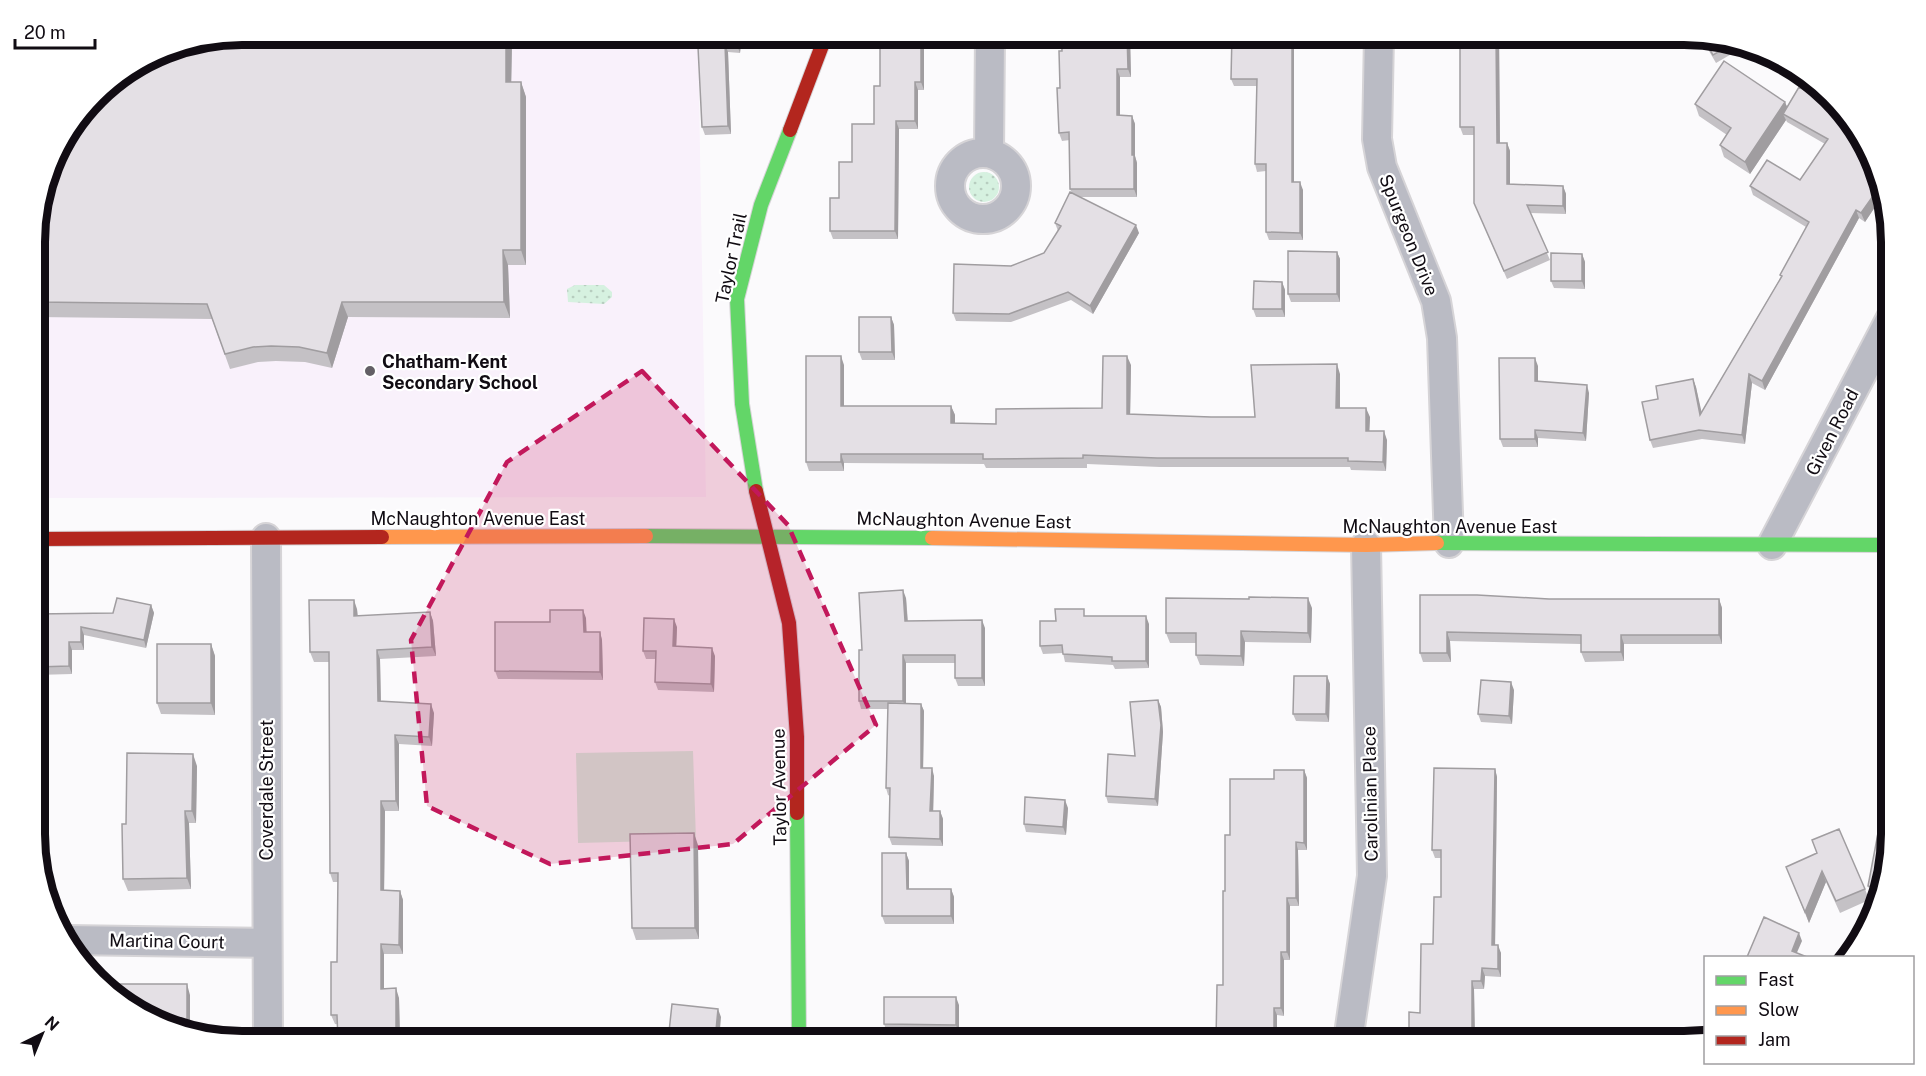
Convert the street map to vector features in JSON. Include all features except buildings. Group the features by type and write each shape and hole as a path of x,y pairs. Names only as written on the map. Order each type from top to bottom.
{"main road":[{"name":"Taylor Trail","path":"769,535 755,485 742,404 737,299 761,205 822,45"},
{"name":"McNaughton Avenue East","path":"45,539 769,535 1366,545 1449,543 1881,545"},
{"name":"Taylor Avenue","path":"769,535 789,623 797,737 799,1031"}],"street":[{"path":"989,153 990,45"},
{"name":"Spurgeon Drive","path":"1379,45 1377,139 1382,167 1436,301 1442,338 1449,543"},
{"name":"Given Road","path":"1772,545 1881,337"},
{"name":"Coverdale Street","path":"266,538 268,1031"},
{"name":"Carolinian Place","path":"1349,1031 1372,876 1366,545"},
{"name":"Martina Court","path":"76,940 267,943"}],"highlighted area":[{"path":"642,371 788,525 876,725 733,844 550,864 427,806 411,640 507,462"}],"shaded area":[{"name":"Chatham-Kent Secondary School","path":"698,45 706,497 45,498 45,242 49,204 229,46"}],"green space":[{"path":"984,172 990,173 998,181 998,193 990,201 984,202 978,201 970,193 969,187 970,181 978,173"},
{"path":"575,285 604,285 612,292 612,297 604,304 568,302 567,289"},
{"path":"693,751 696,840 578,843 576,753"}],"traffic: fast":[{"path":"756,491 742,404 737,299 761,205 790,130"},
{"path":"646,536 932,538"},
{"path":"1437,543 1881,545"},
{"path":"797,813 799,1031"}],"traffic: slow":[{"path":"382,537 646,536"},
{"path":"932,538 1366,545 1437,543"}],"traffic: jam":[{"path":"790,130 822,45"},
{"path":"756,491 789,623 797,737 797,813"},
{"path":"45,539 382,537"}],"place":[{"name":"Chatham-Kent Secondary School","path":"370,371"}]}
